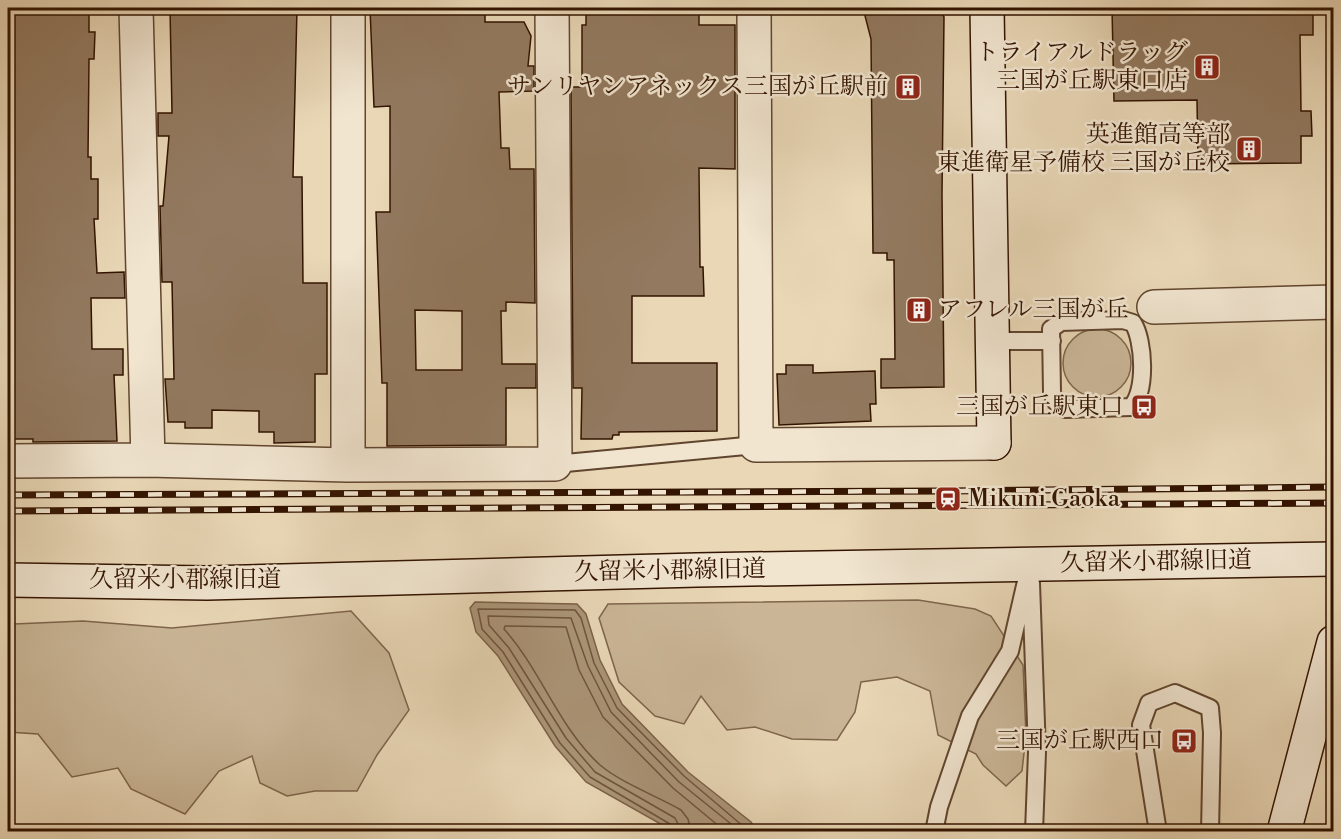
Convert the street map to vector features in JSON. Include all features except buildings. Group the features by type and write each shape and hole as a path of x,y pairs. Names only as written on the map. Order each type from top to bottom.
{"street":[{"path":"136,8 148,460"},
{"path":"329,8 343,465"},
{"path":"343,465 348,8"},
{"path":"8,461 148,460 343,465 555,464 552,8"},
{"path":"754,8 756,445 994,443 987,8"},
{"path":"1154,307 1334,302"},
{"name":"久留米小郡線旧道","path":"8,580 207,582 1030,564 1334,560"},
{"path":"1284,831 1334,642"}],"lane":[{"path":"1123,320 1132,323 1139,333 1142,390 1138,400 1131,407 1065,409 1056,402 1052,393 1052,341 1052,330 1061,322 1123,320"},
{"path":"991,341 1052,341"},
{"path":"555,464 756,445"},
{"path":"934,831 939,807 970,716 1010,651 1030,564"},
{"path":"1030,564 1037,752 1034,831"},
{"path":"1158,831 1141,725 1149,703 1175,693 1210,708 1212,733 1210,831"}],"shaded area":[{"path":"1097,329 1110,332 1121,339 1128,350 1131,363 1128,376 1121,387 1110,394 1097,397 1084,394 1073,387 1066,376 1063,363 1066,350 1073,339 1084,332"},
{"path":"918,600 975,609 991,616 1023,665 1026,735 1022,771 1006,786 983,765 976,754 938,735 930,691 897,677 861,682 855,712 837,740 792,739 755,727 727,730 701,696 684,724 655,716 619,682 599,618 608,604"},
{"path":"351,611 389,653 409,710 377,755 357,791 315,791 287,796 260,783 252,756 219,771 185,814 131,789 118,768 72,777 38,734 8,732 8,626 83,621 172,628"}],"water":[{"path":"475,602 577,604 586,614 600,660 622,704 688,772 751,822 757,831 673,831 586,782 555,746 498,656 476,632 470,608"}],"railway":[{"path":"8,495 1334,487"},
{"path":"8,511 1334,503"}],"place":[{"name":"トライアルドラッグ 三国が丘駅東口店","path":"1207,67"},
{"name":"サンリヤンアネックス三国が丘駅前","path":"908,87"},
{"name":"英進館高等部 東進衛星予備校 三国が丘校","path":"1249,149"},
{"name":"アフレル三国が丘","path":"919,310"},
{"name":"三国が丘駅東口","path":"1144,407"},
{"name":"Mikuni Gaoka","path":"948,499"},
{"name":"三国が丘駅西口","path":"1184,741"}]}
